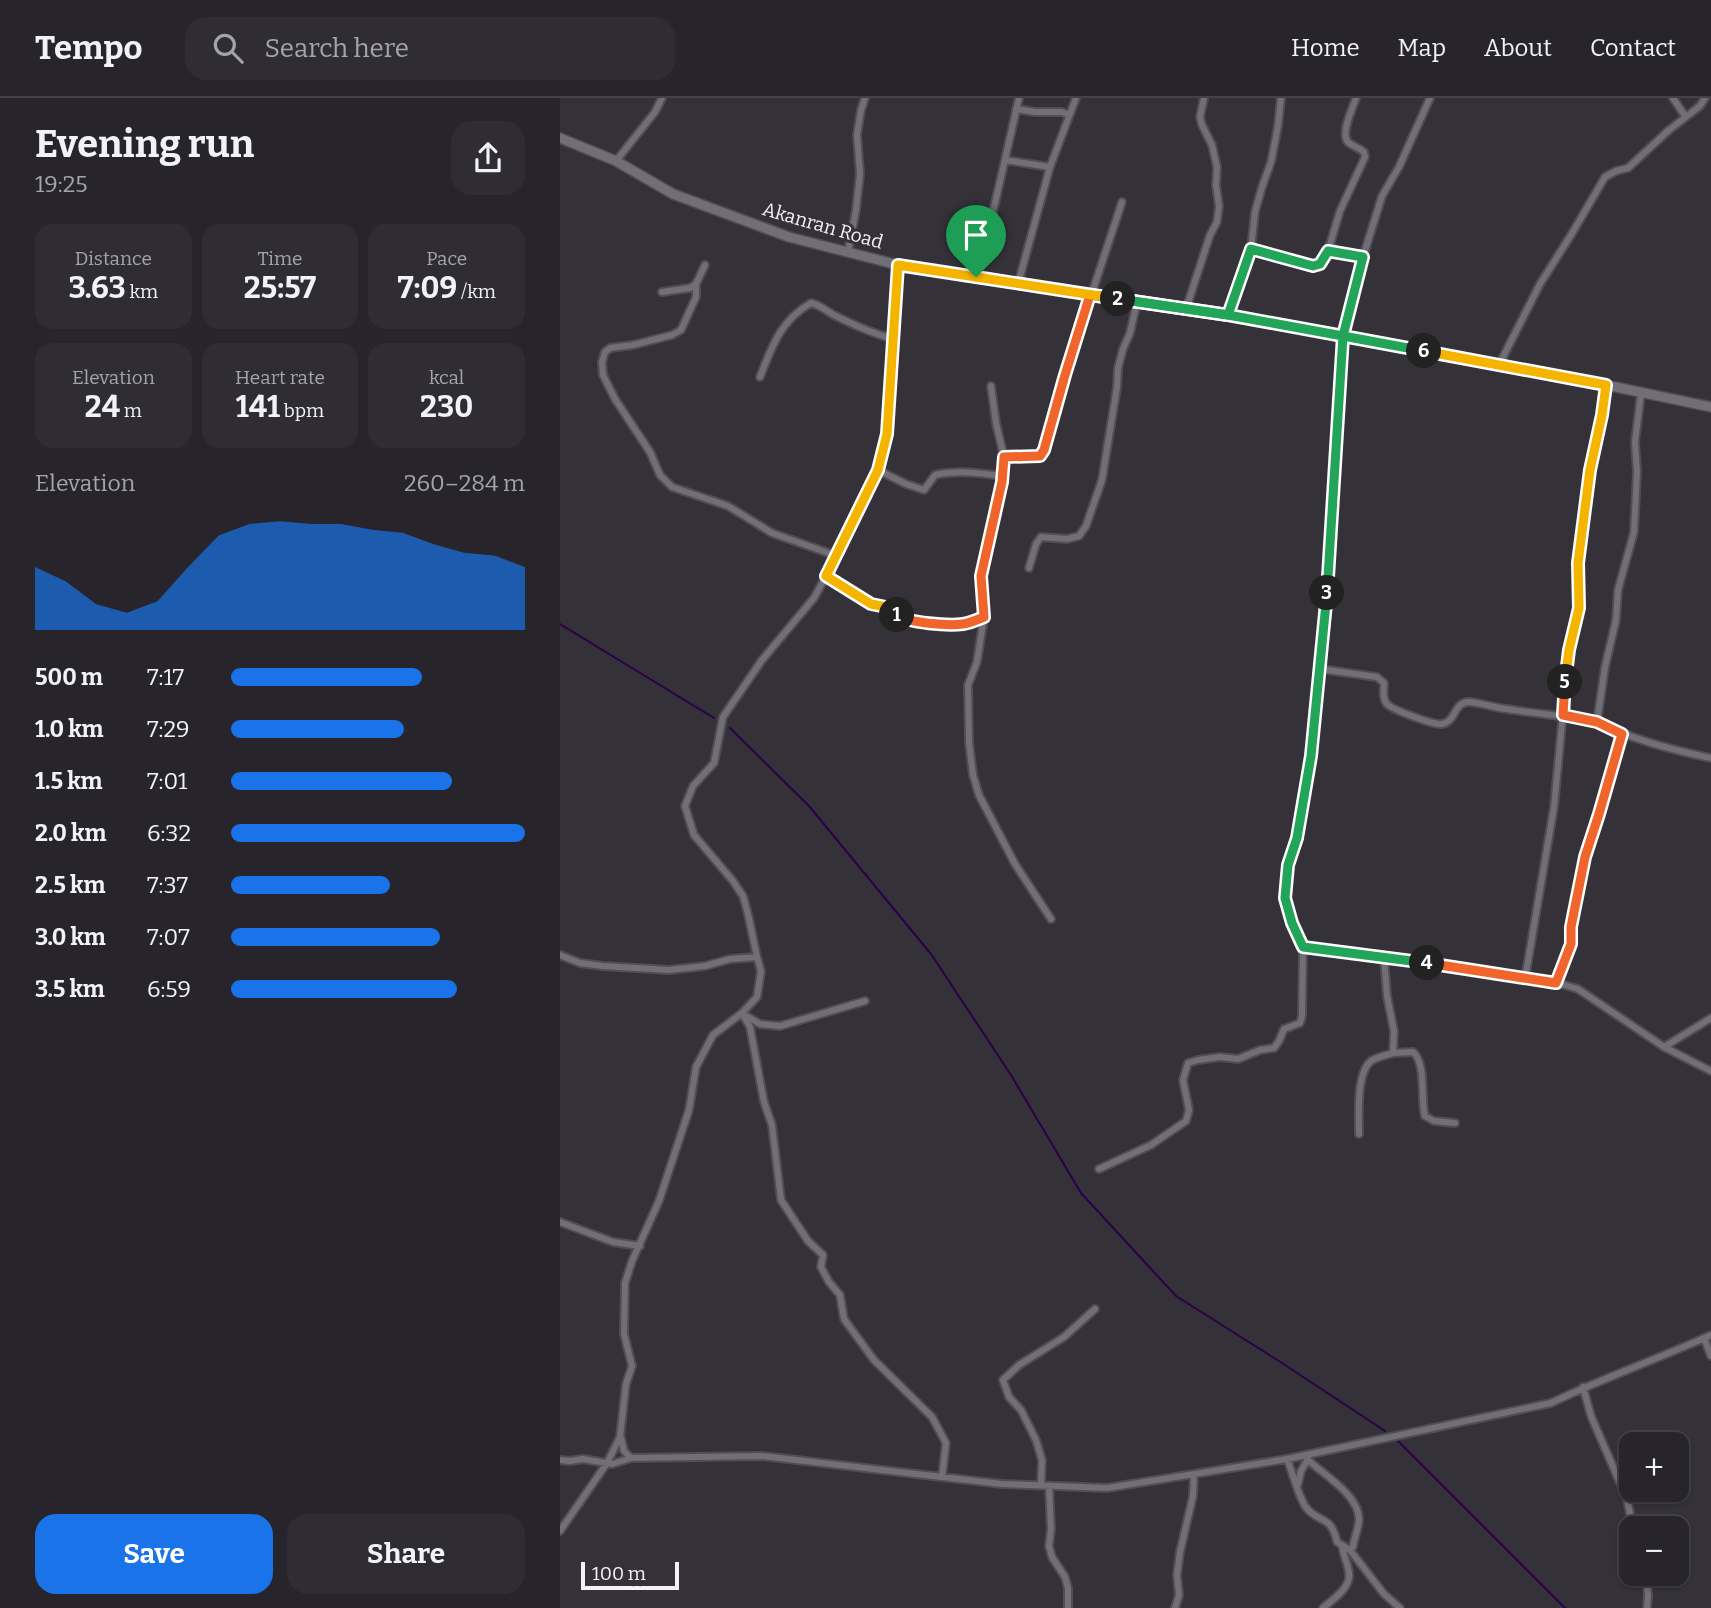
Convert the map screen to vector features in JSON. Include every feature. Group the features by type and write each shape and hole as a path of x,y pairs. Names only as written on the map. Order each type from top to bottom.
{"main road":[{"name":"Akanran Road","path":"560,138 616,161 673,194 789,237 898,265 1228,315 1711,407"}],"street":[{"path":"616,161 662,98"},
{"path":"848,252 856,210 858,135 865,98"},
{"path":"976,277 1019,98"},
{"path":"1018,284 1050,167 1076,98"},
{"path":"1186,309 1210,235 1217,222 1219,206 1217,167 1212,145 1200,117 1204,98"},
{"path":"1228,315 1251,249 1255,212 1271,162 1281,98"},
{"path":"1251,249 1313,266 1320,264 1328,251 1340,211 1365,157 1364,152 1350,144 1345,135 1356,98"},
{"path":"1099,1170 1152,1145 1186,1121 1189,1111 1183,1080 1188,1063 1220,1057 1238,1059 1260,1050 1274,1048 1284,1029 1300,1023 1303,947 1285,898 1288,865 1297,838 1311,756 1320,669 1330,568 1343,336 1382,196 1399,167 1430,98"},
{"path":"1672,98 1685,116"},
{"path":"1499,365 1540,284 1605,177 1628,169 1685,116 1700,106 1705,98"},
{"path":"1016,108 1069,115"},
{"path":"1004,160 1050,167"},
{"path":"1004,457 1040,456 1044,450 1090,295 1122,202"},
{"path":"1328,251 1363,257"},
{"path":"705,265 696,284 696,297 681,330 634,345 610,348 605,352 602,362 603,375 615,399 650,452 660,475 672,487 728,506 772,533 837,556"},
{"path":"631,1458 624,1451 621,1437 626,1384 632,1366 624,1334 625,1283 659,1201 689,1110 696,1067 713,1035 742,1013 757,997 761,971 743,896 694,835 685,806 693,786 714,762 723,718 762,660 814,598 878,470 887,434 898,265"},
{"path":"662,292 690,288 696,284"},
{"path":"1029,568 1036,544 1041,537 1067,539 1079,536 1086,526 1102,480 1118,368 1137,302"},
{"path":"760,377 781,330 796,313 811,303 874,334 894,339"},
{"path":"1525,979 1554,807 1569,650 1579,608 1578,563 1590,470 1606,385"},
{"path":"991,386 994,416 1004,457 1003,476 981,576 984,617 978,662 968,685 969,742 973,775 979,795 1015,864 1051,919"},
{"path":"1597,722 1605,667 1616,620 1618,590 1634,532 1637,472 1634,442 1641,393"},
{"path":"878,470 906,484 924,489 934,475 942,473 975,472 1003,476"},
{"path":"826,576 871,604 886,607 906,620 948,625 966,624 984,617"},
{"path":"1320,669 1377,677 1384,683 1383,696 1388,705 1420,719 1441,724 1448,722 1463,702 1597,722 1622,734 1711,758"},
{"path":"1556,983 1571,944 1571,927 1585,857 1622,734"},
{"path":"1303,947 1451,966 1578,989 1664,1046 1711,1070"},
{"path":"560,955 591,965 669,970 757,957"},
{"path":"1384,957 1387,996 1394,1031 1393,1053"},
{"path":"742,1013 760,1024 780,1026 865,1001"},
{"path":"742,1013 750,1027 764,1102 772,1125 781,1200 808,1241 823,1255 821,1267 839,1295 844,1319 874,1360 932,1417 946,1443 942,1477"},
{"path":"1664,1046 1711,1018"},
{"path":"1359,1134 1360,1085 1366,1066 1372,1060 1393,1053 1413,1052 1418,1057 1425,1116 1434,1121 1455,1123"},
{"path":"560,1222 614,1242 640,1246"},
{"path":"1041,1485 1042,1460 1036,1440 1003,1380 1019,1365 1064,1338 1095,1309"},
{"path":"560,1460 583,1459 612,1464 631,1458 762,1456 1002,1483 1107,1488 1309,1457 1551,1403 1583,1387 1707,1337 1711,1356"},
{"path":"1583,1387 1591,1416 1627,1499 1631,1516"},
{"path":"560,1531 607,1463 621,1437"},
{"path":"1297,1487 1301,1471 1309,1457"},
{"path":"1309,1457 1316,1468 1328,1475 1356,1506 1359,1519 1350,1550"},
{"path":"1287,1459 1306,1508 1327,1521 1335,1531 1337,1542 1350,1550 1384,1594 1400,1608"},
{"path":"1175,1608 1179,1595 1177,1575 1180,1552 1193,1496 1194,1475"},
{"path":"1049,1486 1049,1546 1052,1557 1065,1577 1068,1608"},
{"path":"1323,1608 1348,1583 1350,1575 1342,1545"},
{"path":"1647,1586 1647,1608"}],"waterway":[{"path":"560,624 714,718"},
{"path":"730,728 809,806 931,954 1011,1075 1081,1193 1176,1296 1385,1431"},
{"path":"1396,1439 1565,1608"}],"route":[{"path":"976,277 898,265 887,434 878,470 826,576 871,604 886,607 906,620 948,625 966,624 984,617 981,576 1002,482 1004,457 1040,456 1044,450 1090,295 1228,315 1343,336 1330,568 1311,756 1297,838 1288,865 1285,898 1292,923 1303,947 1556,983 1571,944 1571,927 1580,877 1622,734 1597,722 1563,715 1569,650 1579,608 1578,563 1584,515 1606,385 1343,336 1363,257 1328,251 1320,264 1313,266 1251,249 1228,315 976,277"}]}
